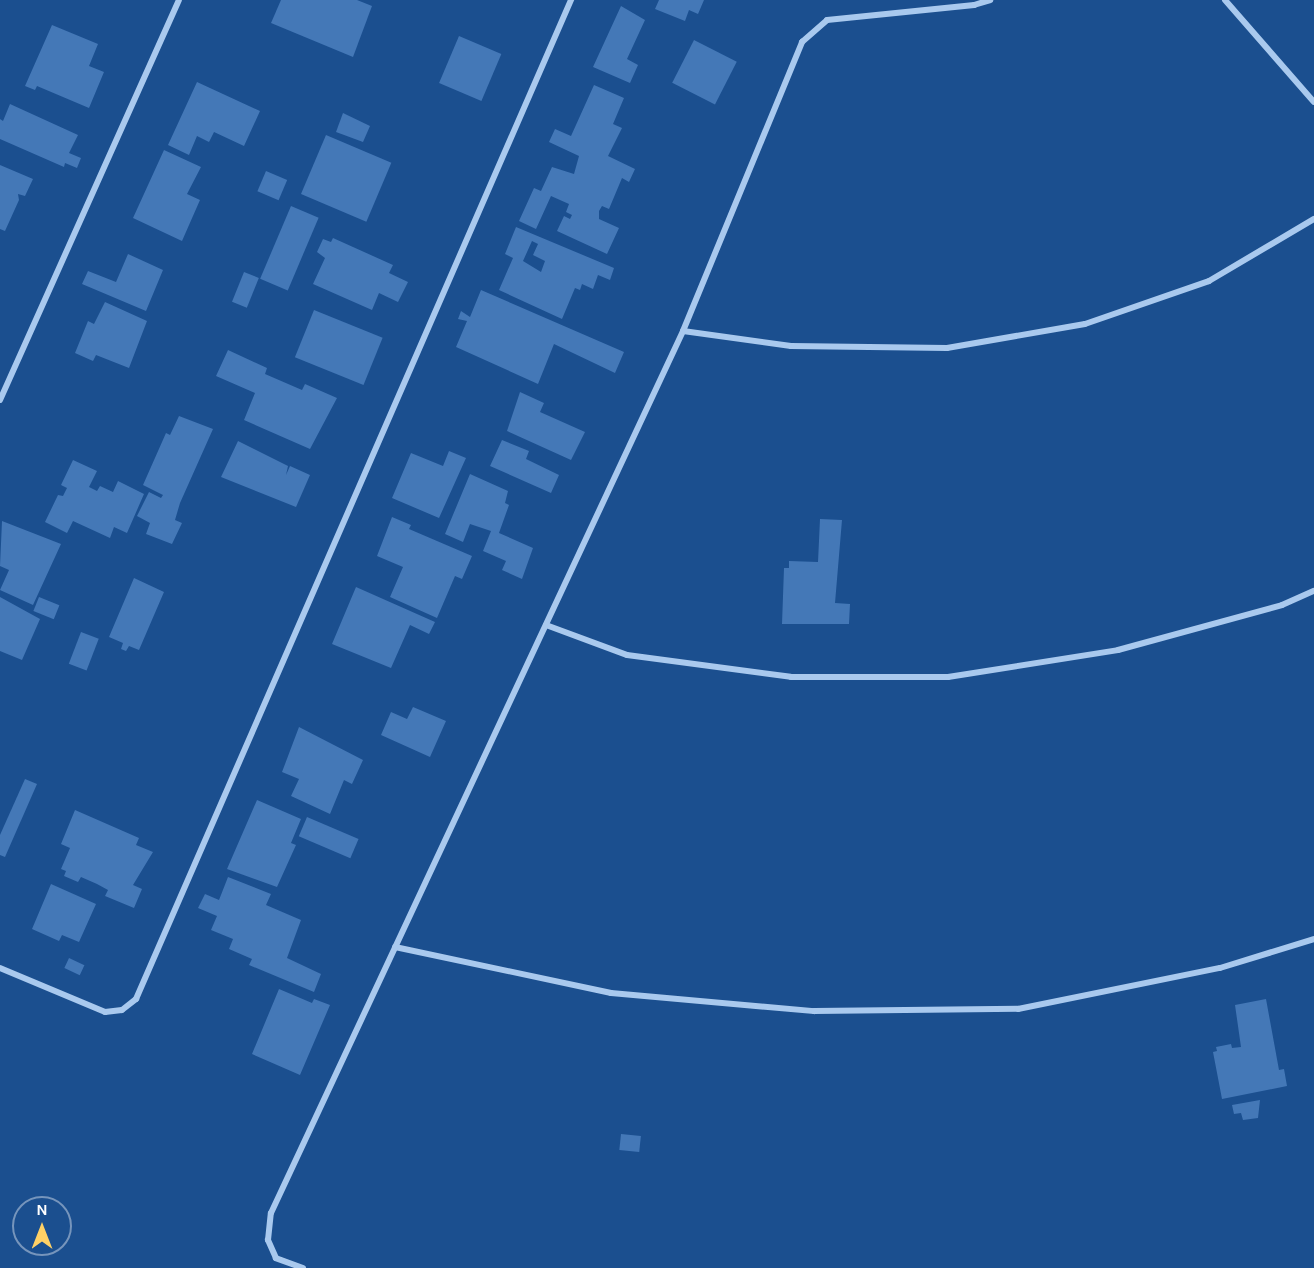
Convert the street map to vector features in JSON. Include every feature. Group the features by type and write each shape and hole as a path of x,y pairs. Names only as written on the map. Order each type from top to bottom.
{"street":[{"path":"0,400 179,0"},
{"path":"0,968 105,1012 122,1010 136,999 571,0"},
{"path":"303,1268 276,1258 268,1240 271,1213 683,332 802,42 827,20 974,5 990,0"},
{"path":"1226,0 1314,102"},
{"path":"683,332 790,346 947,348 1074,326 1209,281 1314,219"},
{"path":"546,625 627,655 791,677 948,677 1118,650 1282,605 1314,591"},
{"path":"395,947 611,993 814,1011 1018,1009 1221,968 1314,939"}],"building":[{"path":"281,0 357,0 372,6 353,57 271,23"},
{"path":"659,0 704,0 698,14 689,10 685,21 655,9"},
{"path":"621,6 645,20 627,59 638,65 630,83 593,67"},
{"path":"52,25 98,44 89,66 104,72 89,108 37,86 35,90 25,86"},
{"path":"459,36 501,54 481,101 439,83"},
{"path":"694,40 737,62 715,105 672,83"},
{"path":"197,82 260,111 244,146 214,132 209,142 197,136 189,155 168,145"},
{"path":"594,85 624,98 613,124 622,128 608,156 635,169 629,182 622,178 609,209 602,206 599,211 599,219 619,228 607,254 557,231 564,216 570,219 572,215 566,212 569,204 551,196 536,229 519,221 534,188 541,191 552,167 574,174 579,156 549,142 555,129 571,136"},
{"path":"10,104 78,135 69,153 81,158 77,168 65,163 64,167 0,139 0,119 3,121"},
{"path":"343,113 370,126 363,142 336,132"},
{"path":"326,135 391,163 366,222 301,194"},
{"path":"164,150 201,167 187,194 200,200 182,241 133,218"},
{"path":"0,165 33,179 25,196 18,194 19,200 5,231 0,229"},
{"path":"266,171 287,180 279,200 257,191"},
{"path":"291,206 319,218 288,290 260,279"},
{"path":"516,227 614,268 610,280 598,275 593,289 582,284 580,290 575,288 562,319 499,290 513,258 505,254","holes":["532,241 538,244 533,255 545,261 541,272 523,261"]},
{"path":"333,238 393,265 389,273 408,282 398,302 379,293 372,310 313,284 325,258 317,252 323,239 331,242"},
{"path":"128,254 163,270 146,311 82,284 88,271 116,282"},
{"path":"244,272 259,278 247,308 232,302"},
{"path":"481,290 624,352 615,373 554,344 538,384 456,347 467,321 458,319 461,311 470,317"},
{"path":"105,302 147,321 129,368 96,355 93,361 75,353 88,321 94,324"},
{"path":"314,310 383,338 364,385 295,357"},
{"path":"228,350 267,368 265,374 302,390 305,384 337,398 310,449 244,420 255,393 216,376"},
{"path":"520,392 544,403 540,412 585,432 571,460 507,431"},
{"path":"179,416 213,429 180,503 175,520 182,523 172,544 146,534 150,523 137,516 149,492 161,498 163,495 143,485 166,433 170,435"},
{"path":"502,440 529,451 526,459 559,475 551,493 490,466"},
{"path":"238,441 288,466 286,475 290,466 310,475 296,507 221,477"},
{"path":"449,451 466,458 439,518 392,498 411,453 443,466"},
{"path":"73,460 97,471 89,487 97,491 100,486 113,492 118,481 144,494 127,533 114,527 110,538 73,521 67,533 45,522 58,495 63,496 67,488 61,485"},
{"path":"470,474 508,491 505,503 509,505 499,533 533,548 522,579 502,570 506,561 483,551 491,531 470,524 463,542 445,534"},
{"path":"392,517 411,525 409,529 472,556 462,579 455,576 437,618 390,597 403,567 377,556"},
{"path":"820,519 842,520 835,603 850,604 849,624 782,624 784,568 789,568 789,561 818,562"},
{"path":"2,521 61,544 33,605 0,590 9,570 0,566"},
{"path":"134,578 164,592 139,650 129,646 126,651 121,649 123,643 109,637"},
{"path":"356,587 435,622 429,634 410,625 391,668 332,644"},
{"path":"0,597 40,619 22,660 0,651"},
{"path":"39,597 59,605 54,619 33,611"},
{"path":"81,632 99,639 87,671 69,664"},
{"path":"413,707 446,721 430,757 381,735 391,712 407,719"},
{"path":"299,727 363,760 352,784 344,780 330,814 291,796 299,779 282,772"},
{"path":"25,779 37,784 5,857 0,855 0,835"},
{"path":"257,800 301,819 291,843 296,845 277,887 227,869"},
{"path":"75,810 139,838 136,845 153,852 133,885 142,889 134,908 105,896 108,890 97,884 81,877 78,882 64,876 66,871 61,869 70,848 61,844"},
{"path":"307,817 359,839 350,858 299,836"},
{"path":"228,877 271,894 266,905 301,920 287,958 321,974 314,992 249,965 252,959 229,949 233,939 211,930 217,916 198,908 205,894 219,900"},
{"path":"51,884 96,904 79,942 62,935 59,941 32,929"},
{"path":"69,958 84,965 80,975 64,968"},
{"path":"279,989 312,1003 314,999 330,1005 300,1075 252,1054"},
{"path":"1266,999 1279,1070 1284,1069 1287,1086 1222,1099 1213,1052 1217,1051 1216,1047 1231,1044 1232,1048 1241,1047 1235,1005"},
{"path":"1260,1100 1258,1118 1243,1120 1241,1113 1234,1114 1232,1105"},
{"path":"621,1134 641,1136 639,1152 619,1150"}]}
